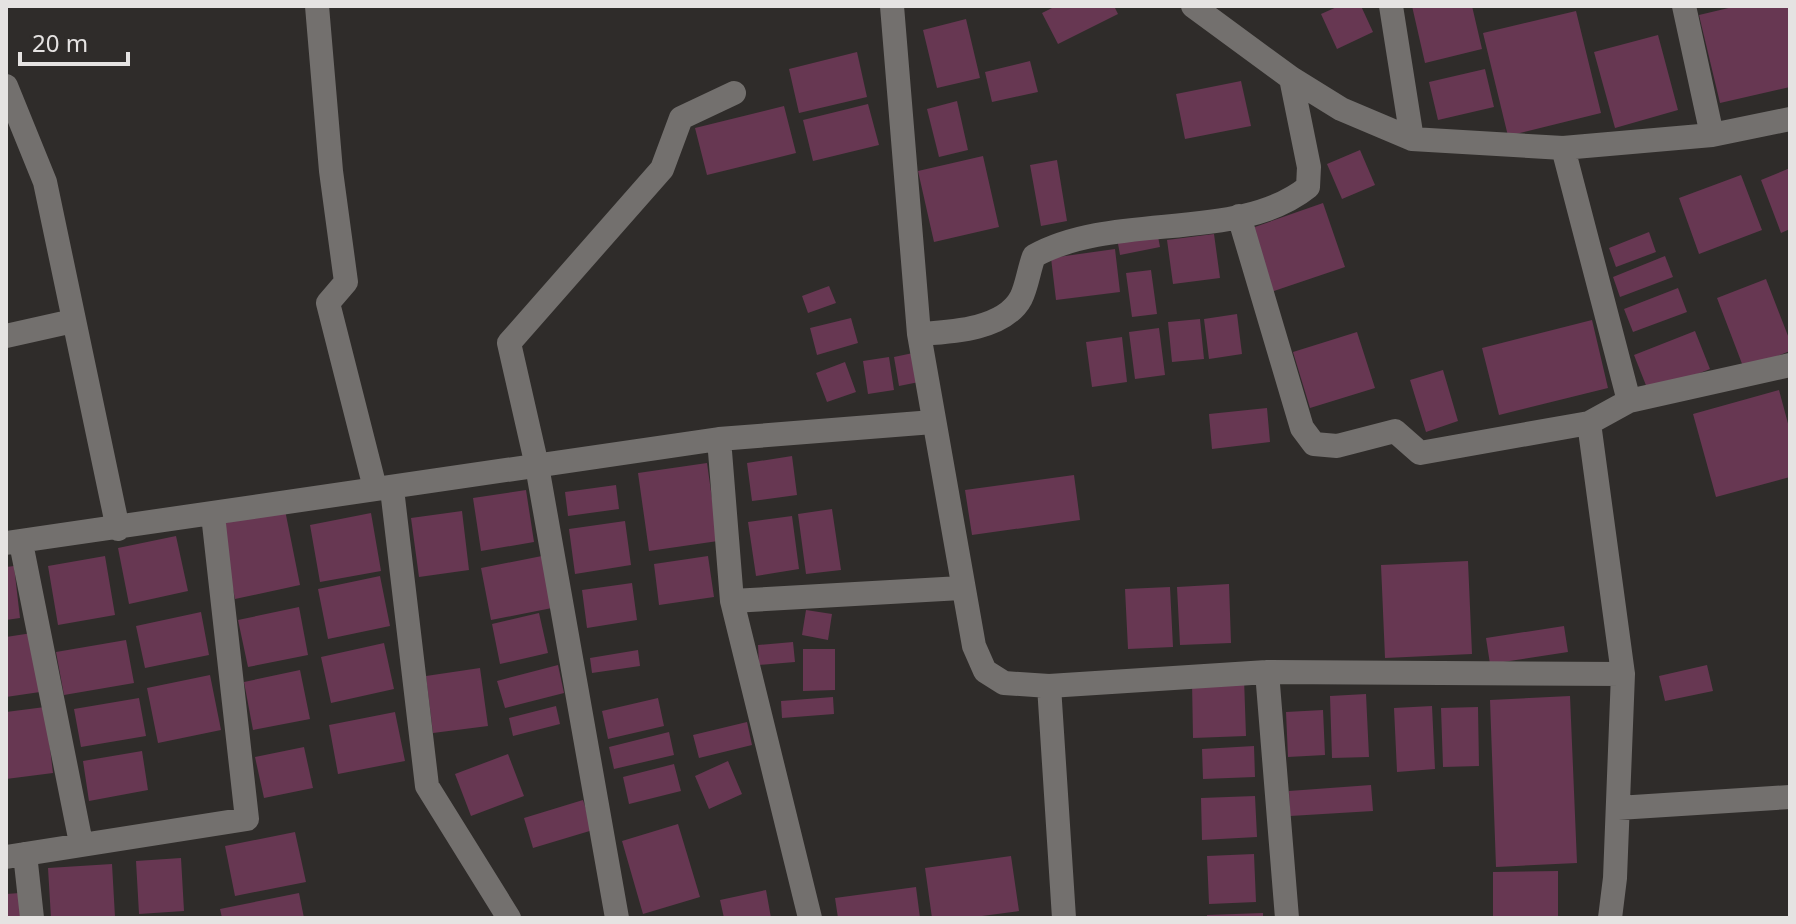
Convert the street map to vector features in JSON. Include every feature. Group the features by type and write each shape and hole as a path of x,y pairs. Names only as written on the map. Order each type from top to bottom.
{"street":[{"path":"317,6 331,171 346,282 328,303 383,489 427,786 509,918"},
{"path":"892,6 919,334 961,588 974,646 985,671 1004,683 1049,686 1267,672 1623,674"},
{"path":"1193,6 1291,78 1341,109 1412,139 1563,148 1712,135 1790,119"},
{"path":"1391,6 1412,139"},
{"path":"1684,6 1712,135"},
{"path":"919,334 972,330 1000,317 1021,299 1034,256 1061,241 1099,233 1239,216 1293,200 1308,187 1309,167 1291,78"},
{"path":"6,86 45,182 118,529"},
{"path":"617,918 537,466 509,343 662,169 681,118 734,93"},
{"path":"1563,148 1629,401"},
{"path":"1239,216 1302,428 1314,444 1337,446 1395,431 1420,453 1589,423 1629,401 1790,365"},
{"path":"6,336 73,321"},
{"path":"81,843 14,543 719,439 933,422"},
{"path":"1589,423 1623,674 1610,918"},
{"path":"719,439 732,601 810,918"},
{"path":"32,918 16,856 81,843 247,819 213,515"},
{"path":"732,601 961,588"},
{"path":"1267,672 1287,918"},
{"path":"1049,686 1064,918"},
{"path":"1618,808 1790,797"}],"building":[{"path":"1056,6 1114,6 1118,14 1058,44 1042,13"},
{"path":"1339,6 1361,6 1373,32 1337,49 1321,14"},
{"path":"1412,6 1472,6 1482,49 1425,63"},
{"path":"1737,6 1790,6 1790,87 1720,103 1699,15"},
{"path":"1576,11 1601,113 1508,136 1483,33"},
{"path":"966,19 980,78 937,88 923,30"},
{"path":"1658,35 1678,110 1615,128 1594,52"},
{"path":"857,52 867,97 799,113 789,69"},
{"path":"1030,61 1038,92 992,102 985,72"},
{"path":"1485,69 1494,107 1438,120 1429,82"},
{"path":"1241,81 1251,126 1185,139 1176,94"},
{"path":"957,101 968,150 939,157 927,109"},
{"path":"868,104 879,145 813,161 803,120"},
{"path":"784,106 796,153 707,175 695,128"},
{"path":"1360,150 1375,185 1342,199 1327,164"},
{"path":"983,156 999,227 934,242 918,171"},
{"path":"1057,160 1067,221 1041,226 1030,165"},
{"path":"1790,168 1790,229 1781,233 1761,180"},
{"path":"1741,175 1762,230 1699,254 1679,198"},
{"path":"1323,203 1345,267 1271,292 1249,229"},
{"path":"1157,231 1160,247 1120,255 1117,238"},
{"path":"1649,232 1656,252 1616,267 1609,248"},
{"path":"1214,234 1220,278 1173,284 1167,240"},
{"path":"1115,249 1120,292 1056,300 1051,258"},
{"path":"1665,256 1673,277 1620,297 1613,277"},
{"path":"1151,270 1157,314 1132,317 1126,273"},
{"path":"1766,279 1790,341 1790,351 1744,369 1717,298"},
{"path":"829,286 836,303 808,313 802,296"},
{"path":"1678,288 1687,312 1633,332 1624,309"},
{"path":"1237,314 1242,354 1209,359 1204,319"},
{"path":"851,318 858,343 817,355 810,328"},
{"path":"1200,319 1204,359 1172,362 1168,322"},
{"path":"1592,320 1608,388 1499,415 1482,348"},
{"path":"1159,328 1165,375 1135,379 1129,332"},
{"path":"1695,331 1710,369 1649,393 1634,355"},
{"path":"1357,332 1375,388 1310,408 1293,352"},
{"path":"1122,337 1127,382 1092,387 1086,342"},
{"path":"913,353 919,382 899,386 894,357"},
{"path":"889,357 894,390 868,394 863,361"},
{"path":"845,362 856,392 827,402 816,373"},
{"path":"1443,370 1458,421 1426,432 1410,380"},
{"path":"1779,390 1790,431 1790,477 1716,497 1693,414"},
{"path":"1267,408 1270,442 1212,449 1209,414"},
{"path":"792,456 797,495 752,501 747,463"},
{"path":"707,463 718,541 649,551 638,473"},
{"path":"1074,475 1080,520 972,535 965,490"},
{"path":"616,485 619,509 568,516 565,492"},
{"path":"526,490 534,542 481,551 473,498"},
{"path":"832,509 841,570 806,574 798,514"},
{"path":"285,510 300,585 235,599 220,524"},
{"path":"462,511 469,570 419,577 411,518"},
{"path":"371,513 381,571 320,582 310,525"},
{"path":"792,516 799,569 756,576 748,522"},
{"path":"625,521 631,565 575,574 569,529"},
{"path":"176,536 188,591 129,604 118,548"},
{"path":"105,556 115,615 58,625 48,566"},
{"path":"542,556 552,608 491,620 481,568"},
{"path":"708,556 714,597 659,605 654,564"},
{"path":"1468,561 1472,654 1385,658 1381,565"},
{"path":"14,566 20,618 6,620 6,567"},
{"path":"380,576 390,626 328,639 318,589"},
{"path":"632,583 637,620 587,628 582,590"},
{"path":"1229,584 1231,643 1180,645 1177,587"},
{"path":"1170,587 1173,647 1128,649 1125,589"},
{"path":"299,607 308,655 248,667 238,620"},
{"path":"806,610 832,614 828,640 802,635"},
{"path":"201,612 209,655 145,668 136,626"},
{"path":"539,613 548,653 500,664 492,624"},
{"path":"1564,626 1568,652 1490,664 1486,638"},
{"path":"32,633 40,692 6,697 6,637"},
{"path":"126,640 134,683 64,695 56,652"},
{"path":"793,642 795,662 759,665 758,645"},
{"path":"384,643 394,689 331,703 321,657"},
{"path":"803,649 835,649 835,690 803,691"},
{"path":"638,650 640,666 592,673 590,658"},
{"path":"558,665 564,693 505,708 497,681"},
{"path":"1707,665 1713,691 1665,701 1659,676"},
{"path":"480,668 488,726 433,733 426,676"},
{"path":"300,670 310,719 253,730 244,682"},
{"path":"210,675 221,730 158,743 147,688"},
{"path":"1244,678 1246,736 1193,738 1192,681"},
{"path":"1366,694 1369,757 1332,758 1330,696"},
{"path":"1570,696 1577,863 1496,867 1490,700"},
{"path":"833,697 834,714 782,718 781,701"},
{"path":"139,698 146,736 81,747 74,709"},
{"path":"658,698 664,726 608,739 602,711"},
{"path":"556,706 560,724 513,736 509,718"},
{"path":"1432,706 1435,769 1397,772 1394,708"},
{"path":"45,707 53,773 6,779 6,712"},
{"path":"1478,707 1479,766 1443,767 1441,708"},
{"path":"1323,710 1325,755 1288,757 1286,712"},
{"path":"395,712 405,761 338,774 329,725"},
{"path":"747,722 752,745 699,758 693,735"},
{"path":"669,732 674,755 614,769 609,747"},
{"path":"1254,746 1255,777 1203,779 1202,749"},
{"path":"304,747 313,788 264,798 255,757"},
{"path":"142,751 148,790 89,801 83,761"},
{"path":"508,754 524,796 471,816 455,774"},
{"path":"728,761 742,794 709,809 695,776"},
{"path":"674,764 681,791 629,804 623,777"},
{"path":"1371,785 1373,811 1290,816 1289,791"},
{"path":"1255,796 1257,837 1202,840 1201,798"},
{"path":"583,800 593,830 533,848 524,818"},
{"path":"678,824 700,897 643,914 622,841"},
{"path":"295,832 306,882 235,896 225,846"},
{"path":"1254,854 1256,902 1209,904 1207,856"},
{"path":"1011,856 1019,911 967,918 932,918 925,868"},
{"path":"181,858 184,911 139,914 136,861"},
{"path":"112,864 115,917 51,918 48,868"},
{"path":"1558,871 1558,918 1493,918 1493,872"},
{"path":"916,887 920,918 838,918 835,898"},
{"path":"766,890 771,918 724,918 720,900"},
{"path":"20,893 22,918 6,918 6,894"},
{"path":"299,893 304,918 222,918 220,909"},
{"path":"1263,913 1263,918 1207,918 1207,915"}]}
